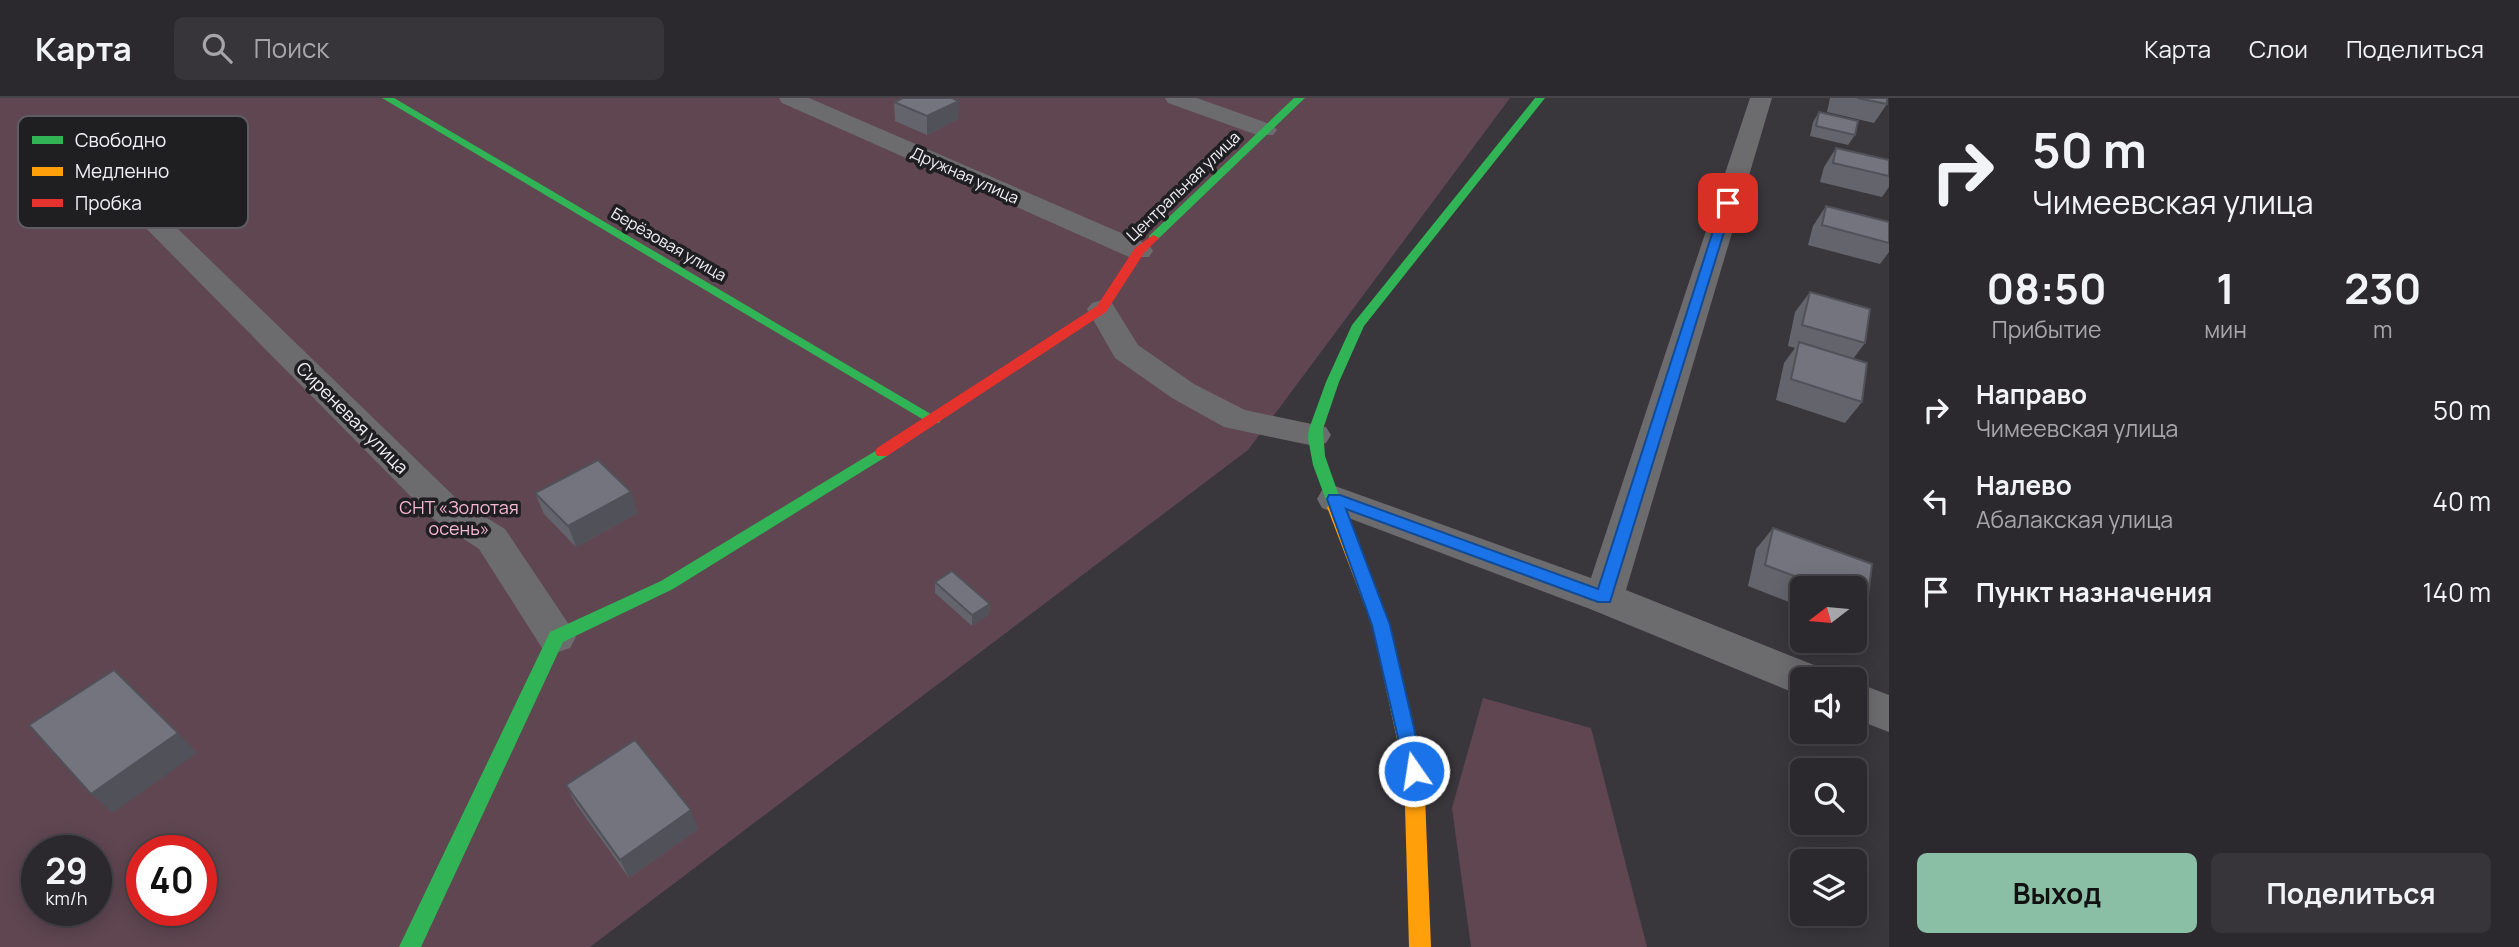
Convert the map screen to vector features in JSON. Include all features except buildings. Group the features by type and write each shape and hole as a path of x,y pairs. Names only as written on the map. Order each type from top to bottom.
{"street":[{"name":"Берёзовая улица","path":"387,98 934,420"},
{"name":"Дружная улица","path":"790,98 1139,251"},
{"path":"1176,98 1265,130"},
{"name":"Центральная улица","path":"1102,309 1139,251 1300,98"},
{"path":"1420,947 1414,771 1381,625 1335,499 1321,470 1314,435 1340,363 1358,326 1540,98"},
{"path":"1604,598 1761,98"},
{"name":"Сиреневая улица","path":"161,228 444,509 492,539 556,637"},
{"path":"410,947 556,637 667,585 804,503 1102,309 1126,351 1183,391 1236,419 1314,435"},
{"path":"1335,499 1604,598 1790,673"},
{"path":"1867,705 1889,714"}],"green space":[{"name":"СНТ «Золотая осень»","path":"0,98 1510,98 1248,450 590,947 0,947"},
{"path":"1483,698 1591,728 1647,947 1471,947 1452,808"}],"traffic: fast":[{"path":"387,98 934,420"},
{"path":"1153,238 1300,98"},
{"path":"1335,507 1318,456 1316,429 1332,382 1358,325 1540,98"},
{"path":"410,947 556,637 667,585 882,452"}],"traffic: slow":[{"path":"1335,507 1381,625 1414,771 1420,947"}],"traffic: jam":[{"path":"882,452 1102,309 1139,251 1153,238"}],"route":[{"path":"1414,771 1381,625 1335,499 1604,598 1728,203"}]}
